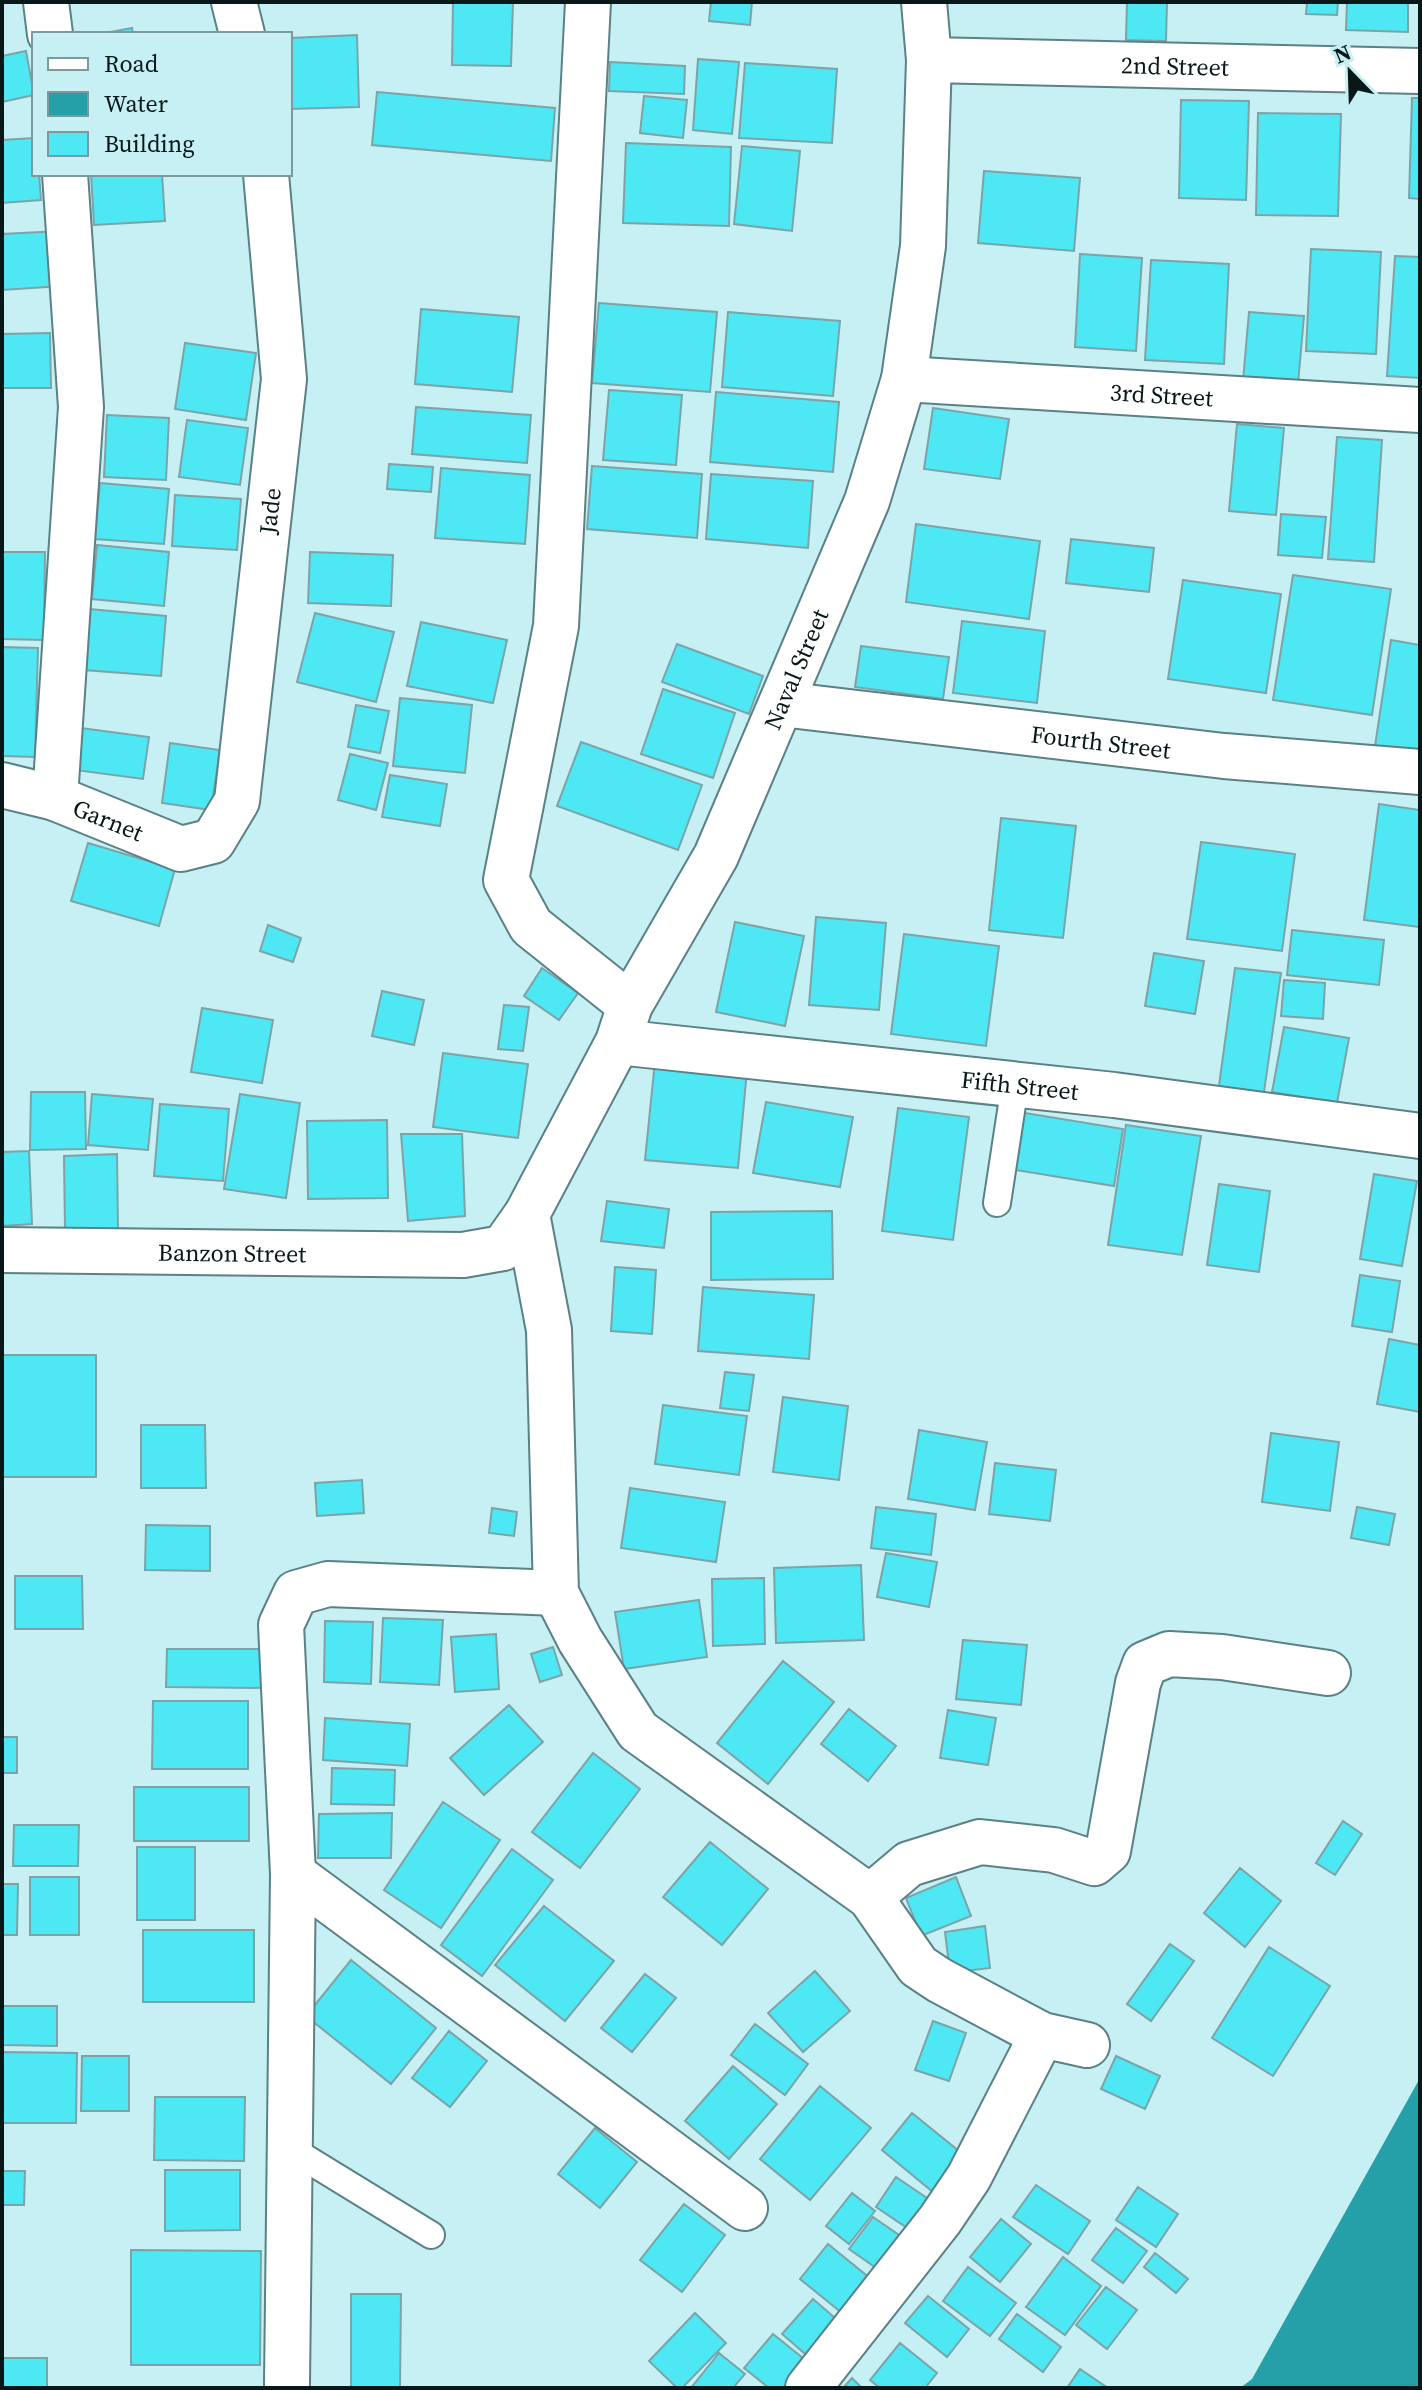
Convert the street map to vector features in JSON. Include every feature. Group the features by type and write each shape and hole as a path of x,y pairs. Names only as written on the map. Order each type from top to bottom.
{"street":[{"path":"46,2 50,32"},
{"path":"234,2 242,32"},
{"path":"588,2 556,626 506,880 531,926 624,1023"},
{"name":"Naval Street","path":"463,1255 503,1248 527,1214 624,1023 716,856 867,501 904,379 923,246 929,60 924,2"},
{"name":"2nd Street","path":"929,60 1420,71"},
{"path":"55,798 81,407 65,176"},
{"name":"Jade","path":"213,841 237,801 284,379 266,176"},
{"name":"3rd Street","path":"904,379 1420,410"},
{"name":"Fourth Street","path":"781,704 1224,756 1420,772"},
{"name":"Garnet","path":"2,785 55,798 181,849 213,841"},
{"name":"Fifth Street","path":"624,1023 1015,1085 1114,1095 1420,1136"},
{"path":"527,1214 549,1330 556,1593 580,1640 638,1731 870,1897 918,1966 1042,2035 1087,2045"},
{"name":"Banzon Street","path":"2,1250 463,1255"},
{"path":"287,2384 293,1874 281,1625 296,1593 328,1584 556,1593"},
{"path":"870,1897 909,1864 980,1842 1054,1850 1094,1863 1108,1851 1138,1683 1145,1664 1169,1654 1222,1657 1328,1673"},
{"path":"293,1874 745,2208"},
{"path":"808,2388 940,2220 969,2177 1042,2035"}],"lane":[{"path":"997,1203 1015,1085"},
{"path":"289,2148 431,2235"}],"water":[{"path":"1420,2078 1420,2388 1240,2388 1252,2379"}],"building":[{"path":"453,2 513,2 511,66 452,65"},
{"path":"711,2 752,2 750,25 709,21"},
{"path":"1127,2 1167,2 1166,41 1126,40"},
{"path":"1307,2 1338,2 1337,15 1306,14"},
{"path":"1347,2 1408,2 1408,32 1346,30"},
{"path":"132,28 133,32 111,32"},
{"path":"357,35 359,107 292,109 292,38"},
{"path":"26,51 32,95 2,102 2,56"},
{"path":"698,59 739,62 732,134 693,130"},
{"path":"610,62 685,66 684,94 609,91"},
{"path":"745,63 837,69 832,143 739,138"},
{"path":"377,92 555,108 551,161 372,145"},
{"path":"644,96 687,100 683,138 640,133"},
{"path":"1412,98 1420,98 1420,199 1409,198"},
{"path":"1181,100 1249,101 1246,200 1179,198"},
{"path":"1258,113 1341,114 1338,216 1256,215"},
{"path":"32,138 32,176 39,176 41,200 2,203 2,140"},
{"path":"626,143 731,147 729,226 623,223"},
{"path":"742,146 800,151 792,231 734,224"},
{"path":"984,171 1080,178 1074,251 978,243"},
{"path":"91,176 162,176 165,221 94,225"},
{"path":"60,231 62,286 2,290 2,234"},
{"path":"1311,249 1381,252 1376,354 1306,351"},
{"path":"1080,254 1142,258 1136,351 1075,347"},
{"path":"1395,256 1420,257 1420,378 1387,376"},
{"path":"1151,260 1229,264 1224,364 1145,360"},
{"path":"599,303 717,312 710,392 592,383"},
{"path":"421,309 519,317 512,392 415,384"},
{"path":"728,312 840,321 833,396 722,387"},
{"path":"1249,312 1304,316 1298,384 1243,381"},
{"path":"50,333 51,388 2,388 2,334"},
{"path":"185,343 256,353 246,420 175,409"},
{"path":"609,390 682,395 676,465 603,460"},
{"path":"716,392 839,402 833,472 710,462"},
{"path":"416,407 531,415 527,463 412,454"},
{"path":"933,408 1009,419 1000,479 924,469"},
{"path":"107,415 169,418 166,480 104,477"},
{"path":"187,420 248,428 240,485 179,477"},
{"path":"1237,424 1284,428 1276,515 1229,511"},
{"path":"1337,437 1382,440 1374,562 1328,559"},
{"path":"389,464 433,467 431,492 387,489"},
{"path":"592,466 702,474 697,538 587,529"},
{"path":"441,468 530,475 525,544 435,538"},
{"path":"711,474 813,481 808,548 706,539"},
{"path":"100,483 169,489 164,544 95,539"},
{"path":"175,495 241,499 237,550 172,546"},
{"path":"1281,514 1326,517 1322,558 1278,555"},
{"path":"916,524 1040,541 1029,619 906,602"},
{"path":"1071,539 1154,548 1149,592 1066,583"},
{"path":"97,545 169,552 164,606 92,599"},
{"path":"2,552 45,552 44,640 2,639"},
{"path":"310,552 393,555 391,606 308,603"},
{"path":"1293,575 1391,589 1372,715 1273,700"},
{"path":"1183,580 1281,594 1266,693 1168,679"},
{"path":"89,609 166,616 161,676 84,670"},
{"path":"315,613 394,632 376,702 297,682"},
{"path":"962,621 1045,631 1037,703 953,693"},
{"path":"421,622 507,640 493,703 407,686"},
{"path":"1391,640 1420,645 1420,752 1375,746"},
{"path":"677,644 763,676 749,714 662,682"},
{"path":"861,646 949,657 943,699 855,687"},
{"path":"2,647 38,648 35,757 2,756"},
{"path":"663,689 735,713 713,778 641,754"},
{"path":"400,698 472,705 465,773 393,766"},
{"path":"356,705 389,711 380,753 348,747"},
{"path":"81,728 149,737 143,779 75,770"},
{"path":"581,742 702,785 678,850 557,806"},
{"path":"170,743 220,750 211,810 162,803"},
{"path":"350,754 388,763 376,810 338,800"},
{"path":"390,775 447,784 440,826 382,817"},
{"path":"1379,804 1420,810 1420,927 1364,920"},
{"path":"1001,818 1076,826 1063,938 989,930"},
{"path":"1201,842 1295,854 1282,951 1187,939"},
{"path":"88,843 175,869 159,926 71,901"},
{"path":"816,917 886,923 879,1010 809,1005"},
{"path":"735,922 804,936 785,1026 716,1012"},
{"path":"268,925 301,938 293,962 260,951"},
{"path":"1292,930 1384,940 1379,985 1287,975"},
{"path":"904,934 999,946 986,1046 891,1034"},
{"path":"1154,953 1204,961 1195,1014 1145,1006"},
{"path":"542,968 578,993 559,1020 524,996"},
{"path":"1235,968 1281,973 1263,1099 1218,1093"},
{"path":"1284,980 1325,983 1323,1019 1281,1016"},
{"path":"382,991 424,1000 414,1045 372,1036"},
{"path":"504,1005 529,1007 523,1051 498,1049"},
{"path":"202,1008 273,1020 262,1083 191,1072"},
{"path":"1284,1027 1349,1038 1337,1103 1272,1092"},
{"path":"443,1053 528,1064 518,1138 433,1127"},
{"path":"655,1061 747,1070 738,1168 645,1160"},
{"path":"31,1092 85,1092 86,1149 30,1150"},
{"path":"92,1094 153,1099 148,1150 88,1145"},
{"path":"240,1094 300,1103 286,1198 224,1189"},
{"path":"766,1102 853,1117 840,1187 753,1173"},
{"path":"160,1104 229,1109 223,1181 154,1176"},
{"path":"898,1108 969,1117 953,1240 882,1231"},
{"path":"1019,1112 1123,1129 1114,1186 1010,1169"},
{"path":"387,1120 388,1198 308,1199 307,1121"},
{"path":"1126,1125 1201,1136 1182,1255 1108,1245"},
{"path":"401,1134 462,1134 465,1216 408,1221"},
{"path":"29,1151 32,1224 2,1226 2,1152"},
{"path":"117,1154 118,1229 65,1230 64,1156"},
{"path":"1374,1174 1417,1181 1402,1266 1360,1259"},
{"path":"1219,1184 1270,1191 1259,1272 1207,1265"},
{"path":"607,1201 669,1209 664,1248 601,1241"},
{"path":"832,1211 833,1279 711,1280 711,1212"},
{"path":"615,1267 656,1270 652,1334 611,1331"},
{"path":"1360,1275 1400,1281 1392,1332 1352,1326"},
{"path":"703,1287 814,1295 809,1359 698,1351"},
{"path":"1389,1339 1420,1345 1420,1412 1377,1404"},
{"path":"2,1355 96,1355 96,1477 2,1477"},
{"path":"725,1372 754,1375 749,1411 720,1408"},
{"path":"783,1397 848,1406 839,1480 773,1472"},
{"path":"663,1405 747,1416 739,1475 655,1464"},
{"path":"141,1425 205,1425 206,1488 141,1488"},
{"path":"919,1430 987,1442 975,1510 908,1499"},
{"path":"1271,1433 1339,1442 1330,1511 1262,1502"},
{"path":"995,1463 1056,1470 1050,1521 989,1514"},
{"path":"362,1480 364,1513 317,1516 315,1483"},
{"path":"630,1488 725,1502 716,1562 621,1548"},
{"path":"876,1507 936,1514 931,1555 871,1548"},
{"path":"1357,1507 1395,1514 1389,1545 1351,1538"},
{"path":"492,1508 517,1512 514,1536 489,1533"},
{"path":"146,1525 210,1526 210,1571 145,1570"},
{"path":"886,1553 937,1562 929,1607 877,1597"},
{"path":"861,1565 864,1640 776,1643 774,1568"},
{"path":"15,1576 82,1576 83,1629 15,1629"},
{"path":"764,1578 765,1644 713,1646 712,1579"},
{"path":"699,1600 707,1657 624,1669 615,1612"},
{"path":"383,1618 443,1620 439,1685 380,1682"},
{"path":"325,1621 373,1622 371,1684 324,1682"},
{"path":"496,1634 499,1689 455,1692 451,1637"},
{"path":"963,1640 1027,1645 1021,1705 956,1699"},
{"path":"553,1647 562,1675 540,1682 531,1654"},
{"path":"167,1649 268,1649 268,1688 166,1687"},
{"path":"783,1661 834,1702 768,1784 717,1743"},
{"path":"153,1701 248,1701 248,1769 152,1769"},
{"path":"509,1705 543,1742 484,1795 450,1758"},
{"path":"849,1709 896,1746 868,1781 821,1744"},
{"path":"948,1710 996,1718 988,1765 940,1758"},
{"path":"325,1718 410,1724 407,1766 323,1760"},
{"path":"2,1737 17,1737 17,1773 2,1773"},
{"path":"593,1753 640,1789 580,1868 532,1832"},
{"path":"332,1768 395,1770 394,1805 331,1804"},
{"path":"134,1787 249,1787 249,1841 134,1841"},
{"path":"443,1802 500,1840 441,1928 384,1890"},
{"path":"392,1813 391,1858 318,1858 319,1814"},
{"path":"1343,1821 1362,1834 1335,1875 1316,1863"},
{"path":"14,1825 79,1825 78,1866 13,1866"},
{"path":"710,1842 768,1889 722,1945 663,1897"},
{"path":"137,1847 195,1847 195,1920 137,1920"},
{"path":"512,1849 553,1880 482,1976 441,1945"},
{"path":"1240,1868 1281,1901 1245,1947 1204,1913"},
{"path":"30,1877 79,1877 79,1935 30,1935"},
{"path":"956,1877 971,1916 921,1936 906,1898"},
{"path":"2,1884 18,1884 17,1935 2,1935"},
{"path":"544,1906 614,1961 565,2021 495,1965"},
{"path":"985,1926 990,1968 950,1973 945,1932"},
{"path":"143,1930 254,1930 254,2002 143,2002"},
{"path":"1170,1944 1194,1961 1151,2021 1127,2004"},
{"path":"1269,1947 1330,1986 1273,2076 1212,2038"},
{"path":"351,1960 436,2028 391,2084 306,2016"},
{"path":"815,1971 850,2011 803,2052 768,2013"},
{"path":"645,1974 676,1998 632,2052 601,2028"},
{"path":"2,2006 57,2006 57,2046 2,2045"},
{"path":"933,2021 966,2033 949,2081 915,2070"},
{"path":"755,2024 808,2064 785,2095 731,2055"},
{"path":"449,2031 487,2061 450,2107 412,2078"},
{"path":"2,2052 77,2053 76,2123 2,2123"},
{"path":"82,2056 129,2056 129,2111 81,2111"},
{"path":"1116,2056 1160,2076 1145,2109 1101,2089"},
{"path":"733,2066 777,2104 729,2159 685,2121"},
{"path":"820,2086 871,2128 810,2200 760,2159"},
{"path":"155,2097 245,2097 244,2161 154,2160"},
{"path":"912,2113 970,2160 939,2197 882,2150"},
{"path":"595,2128 637,2162 600,2208 558,2174"},
{"path":"165,2170 240,2170 240,2230 165,2231"},
{"path":"2,2171 25,2171 24,2205 2,2205"},
{"path":"896,2177 939,2206 919,2236 876,2207"},
{"path":"1036,2185 1090,2221 1068,2254 1013,2217"},
{"path":"1138,2187 1178,2214 1156,2247 1116,2220"},
{"path":"852,2193 875,2211 849,2244 826,2226"},
{"path":"684,2204 725,2235 682,2292 640,2260"},
{"path":"873,2217 915,2246 892,2279 849,2249"},
{"path":"1001,2219 1031,2244 1000,2282 970,2257"},
{"path":"1116,2228 1147,2251 1123,2283 1092,2260"},
{"path":"828,2244 882,2288 853,2322 800,2279"},
{"path":"131,2250 261,2251 260,2365 131,2365"},
{"path":"1155,2253 1188,2279 1176,2293 1144,2267"},
{"path":"1063,2257 1101,2286 1065,2335 1026,2307"},
{"path":"968,2267 1016,2303 990,2336 943,2301"},
{"path":"1106,2287 1137,2310 1107,2349 1076,2325"},
{"path":"351,2294 401,2294 400,2388 351,2388"},
{"path":"928,2296 969,2329 947,2357 905,2323"},
{"path":"813,2299 849,2330 819,2366 782,2334"},
{"path":"695,2313 726,2343 682,2388 677,2388 649,2361"},
{"path":"1017,2314 1061,2347 1043,2372 999,2339"},
{"path":"773,2334 819,2371 805,2388 769,2388 744,2368"},
{"path":"900,2343 937,2373 925,2388 880,2388 870,2380"},
{"path":"719,2353 745,2374 733,2388 691,2388"},
{"path":"2,2358 47,2358 47,2388 2,2388"},
{"path":"1080,2369 1108,2388 1067,2388"},
{"path":"852,2378 862,2388 843,2388"}]}
